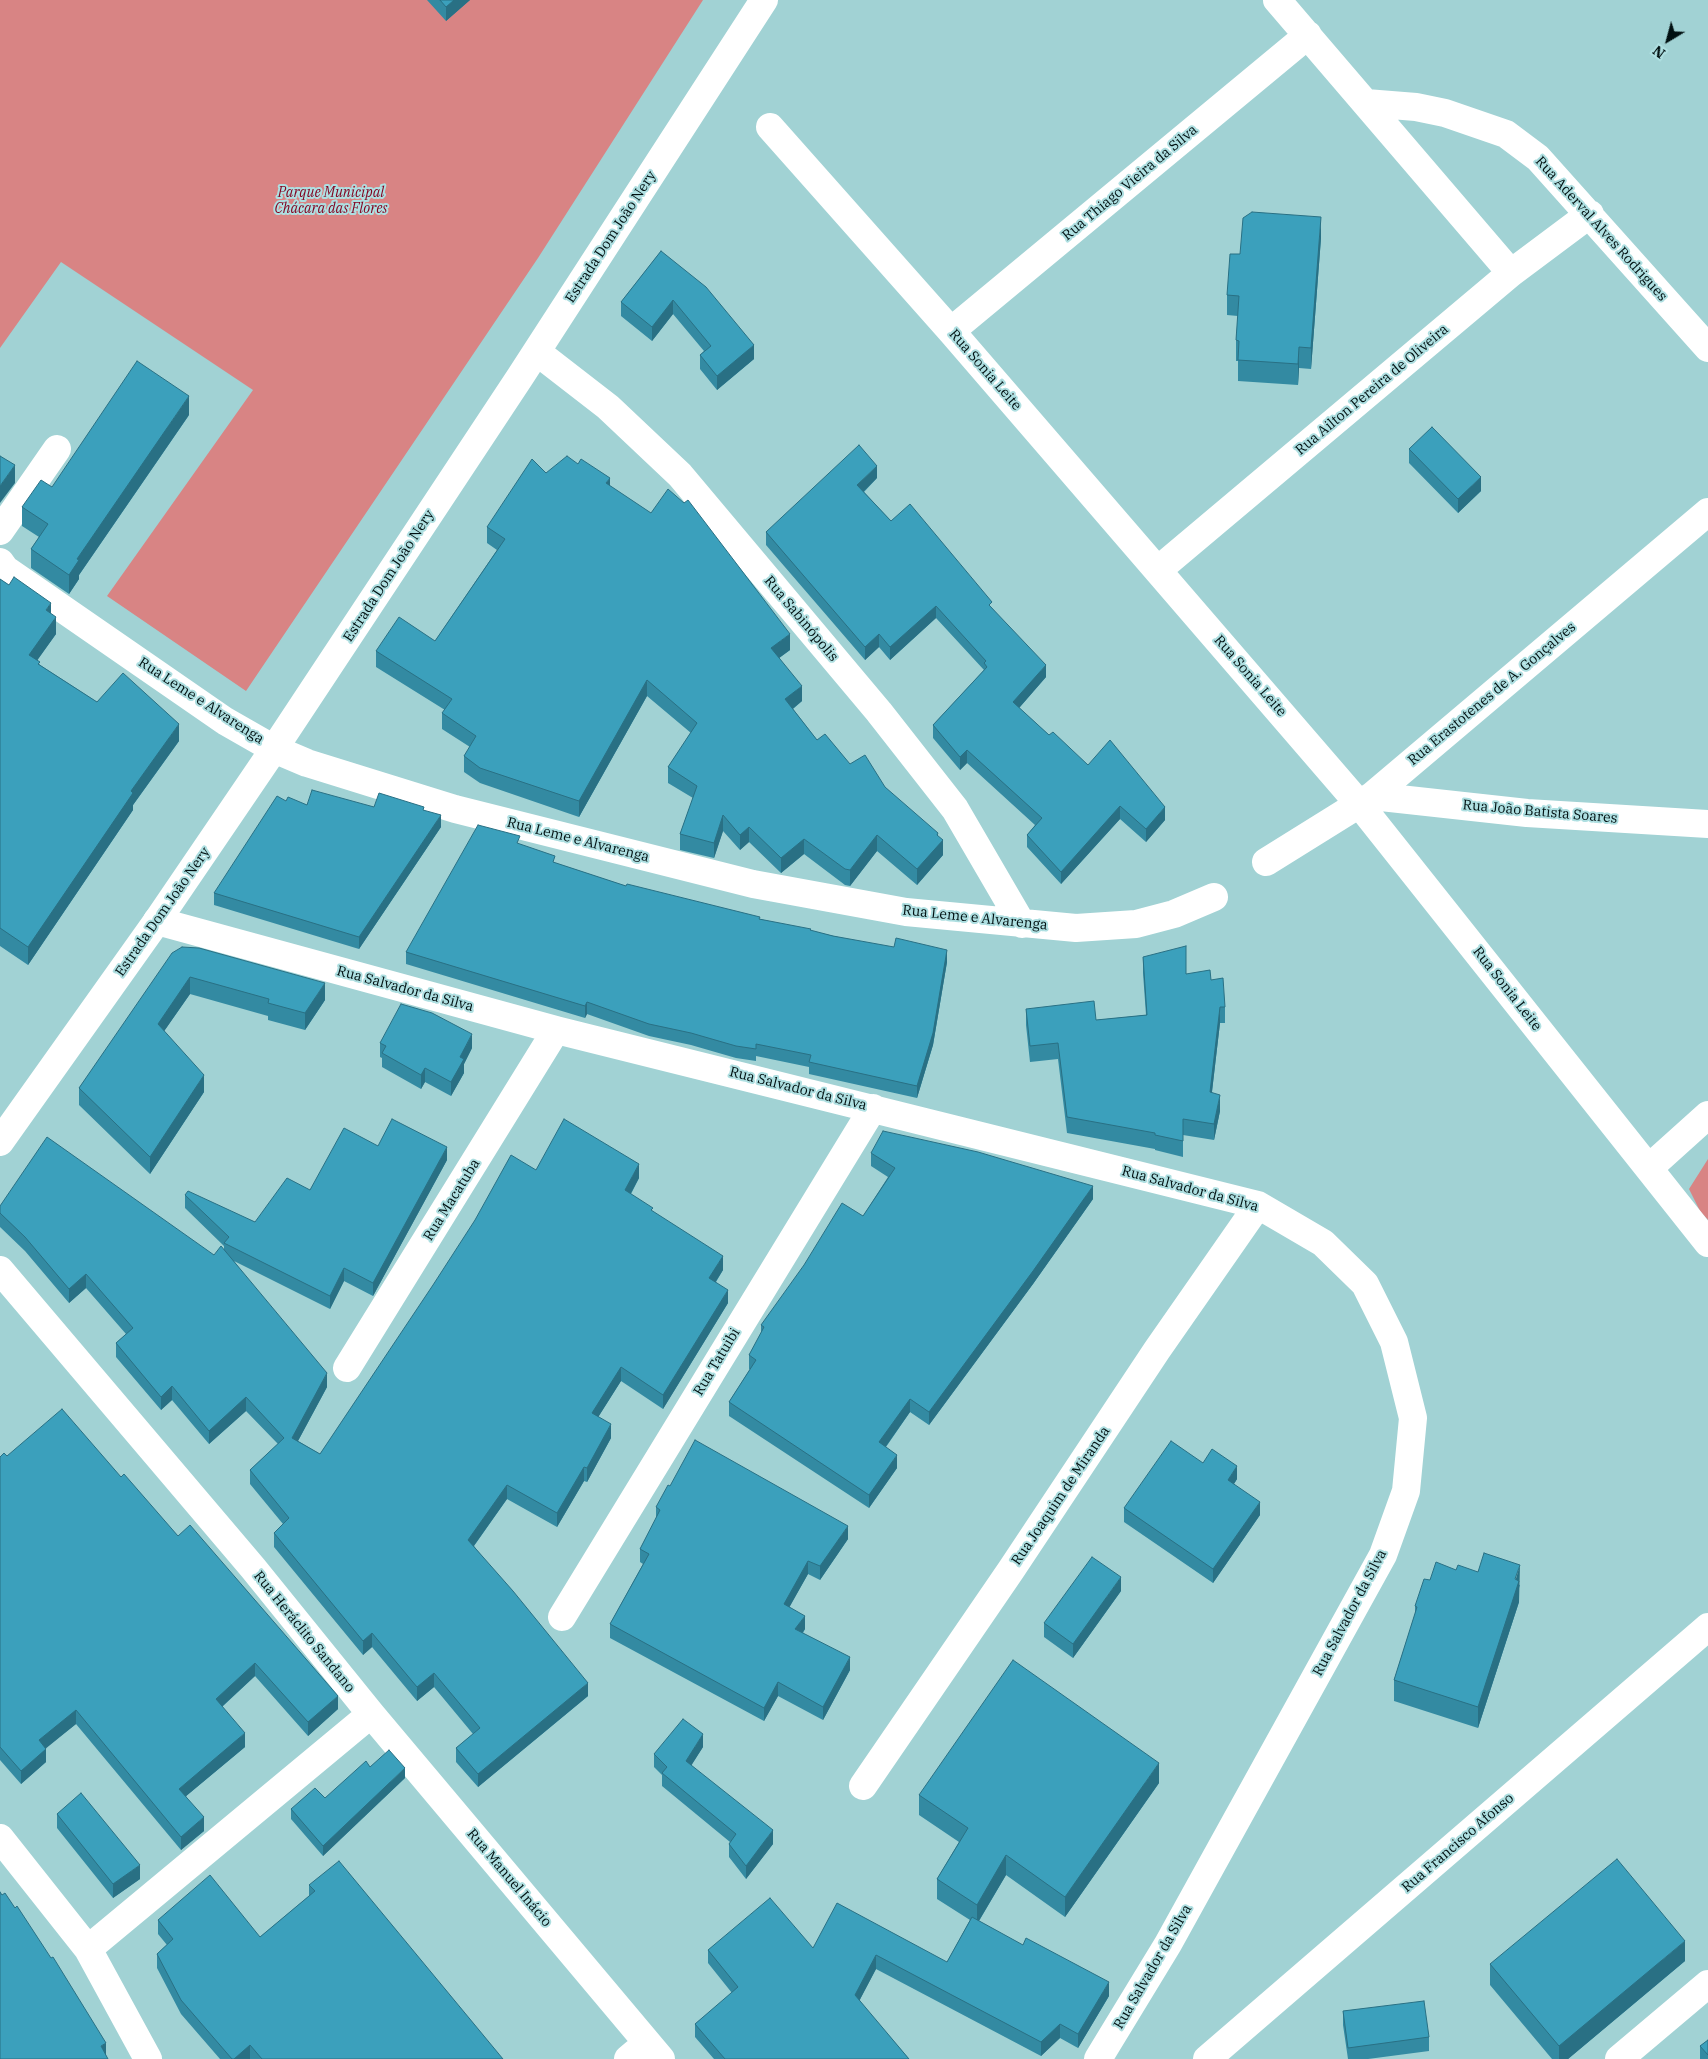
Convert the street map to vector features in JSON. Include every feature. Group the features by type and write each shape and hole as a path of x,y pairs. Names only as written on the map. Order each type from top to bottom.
{"street":[{"name":"Estrada Dom João Nery","path":"0,1142 157,921 274,749 537,352 764,0"},
{"path":"1277,0 1511,273"},
{"name":"Rua Thiago Vieira da Silva","path":"951,331 1308,35"},
{"name":"Rua Aderval Alves Rodrigues","path":"1366,103 1416,107 1445,113 1506,134 1538,158 1708,348"},
{"name":"Rua Sonia Leite","path":"770,127 951,331 1158,570 1366,800 1708,1243"},
{"name":"Rua Ailton Pereira de Oliveira","path":"1158,570 1511,273 1590,214"},
{"name":"Rua Sabinópolis","path":"537,352 608,407 680,476 879,712 954,809 1022,924"},
{"path":"0,531 57,449"},
{"name":"Rua Erastotenes de A. Gonçalves","path":"1266,862 1366,800 1708,512"},
{"name":"Rua Leme e Alvarenga","path":"0,562 5,569 225,721 274,749 307,763 455,809 753,884 906,912 1076,928 1136,924 1174,914 1214,897"},
{"name":"Rua João Batista Soares","path":"1366,800 1527,814 1708,824"},
{"name":"Rua Salvador da Silva","path":"157,921 556,1030 1258,1205 1323,1243 1365,1284 1394,1342 1413,1418 1406,1491 1383,1555 1105,2056"},
{"name":"Rua Macatuba","path":"347,1368 556,1030"},
{"name":"Rua Tatuibi","path":"562,1617 873,1108"},
{"path":"1649,1168 1708,1115"},
{"name":"Rua Joaquim de Miranda","path":"863,1786 1012,1570 1157,1350 1258,1205"},
{"name":"Rua Heráclito Sandano","path":"0,1270 253,1568 371,1714"},
{"name":"Rua Francisco Afonso","path":"1207,2059 1708,1627"},
{"path":"88,1949 371,1714"},
{"name":"Rua Manuel Inácio","path":"371,1714 645,2054"},
{"path":"0,1838 88,1949 148,2059"},
{"path":"1620,2059 1708,1984"}],"green space":[{"name":"Parque Municipal Chácara das Flores","path":"0,0 703,0 538,258 246,691 107,596 253,390 61,262 0,348"},
{"path":"1708,1159 1708,1220 1700,1211 1689,1189"}],"building":[{"path":"440,0 454,0 446,7"},
{"path":"1252,212 1321,217 1311,348 1299,347 1298,364 1238,360 1239,341 1236,340 1239,296 1227,295 1230,254 1240,254 1243,218"},
{"path":"661,251 706,287 754,345 717,376 700,355 711,346 673,300 652,327 621,302"},
{"path":"137,361 189,396 77,559 79,560 69,575 31,549 48,524 22,507 41,480 52,487"},
{"path":"1432,427 1481,477 1458,499 1409,449"},
{"path":"859,445 877,466 857,485 891,521 910,504 992,602 989,605 1046,665 1013,702 1049,735 1053,732 1088,765 1110,740 1165,807 1146,829 1120,806 1061,872 1027,835 1042,818 967,750 960,757 933,725 987,667 984,663 986,661 936,606 890,647 879,634 865,647 766,532"},
{"path":"0,456 15,465 0,486"},
{"path":"567,456 578,464 581,459 610,478 606,483 651,513 668,489 684,503 688,500 790,634 771,648 802,686 785,699 817,740 825,734 850,764 865,755 885,787 938,833 937,835 943,840 917,869 877,835 850,870 845,869 804,839 781,858 749,827 740,835 723,815 714,843 680,834 697,786 668,767 697,723 647,680 579,801 480,768 464,756 476,736 442,713 452,699 376,651 399,617 435,641 505,539 487,527 532,459 546,473"},
{"path":"14,577 51,603 46,610 56,617 29,655 40,662 38,664 97,702 123,673 179,724 131,791 133,793 28,947 0,928 0,579 9,585"},
{"path":"312,790 374,807 379,793 424,807 423,810 441,815 359,937 214,893 277,796 286,801 288,797 307,805"},
{"path":"478,825 520,836 517,843 555,856 553,862 626,886 627,884 760,917 759,919 811,929 833,936 894,947 896,938 947,950 933,1033 917,1086 809,1062 811,1055 756,1044 756,1049 736,1046 691,1033 649,1024 587,1002 585,1006 406,952"},
{"path":"1186,946 1186,974 1210,970 1211,980 1223,978 1225,1007 1220,1007 1210,1092 1220,1095 1214,1124 1183,1119 1183,1141 1155,1135 1155,1133 1067,1117 1058,1043 1030,1046 1026,1009 1094,1001 1096,1020 1147,1015 1143,957"},
{"path":"182,947 199,948 325,983 305,1013 268,1003 269,999 190,977 158,1024 204,1075 150,1157 79,1088 172,953"},
{"path":"401,1004 432,1013 472,1034 460,1057 464,1059 451,1082 425,1068 421,1075 382,1053 386,1046 380,1043"},
{"path":"392,1119 447,1147 373,1283 344,1268 330,1296 224,1243 229,1237 185,1195 188,1191 255,1222 287,1178 310,1190 344,1128 378,1146"},
{"path":"564,1119 639,1164 625,1190 653,1208 651,1210 723,1256 709,1278 728,1290 663,1395 621,1367 592,1413 611,1424 587,1468 584,1467 557,1513 507,1485 468,1540 513,1591 588,1683 478,1774 456,1748 480,1728 434,1673 417,1687 372,1633 363,1641 274,1533 289,1518 250,1470 284,1438 246,1397 209,1431 172,1386 161,1397 116,1343 133,1328 86,1274 69,1289 25,1237 0,1213 0,1206 47,1137 214,1255 221,1246 327,1373 292,1438 320,1454 475,1220 511,1155 536,1170"},
{"path":"883,1131 978,1152 1093,1186 929,1412 910,1399 879,1442 897,1455 869,1495 729,1402 756,1360 749,1355 764,1327 761,1325 804,1265 842,1203 863,1216 895,1168 871,1153"},
{"path":"62,1409 121,1477 124,1474 178,1536 190,1525 338,1696 308,1722 255,1663 216,1699 245,1733 179,1789 204,1817 181,1837 76,1710 39,1740 46,1749 21,1771 0,1747 0,1457 4,1453 7,1456"},
{"path":"695,1440 848,1526 820,1566 808,1561 784,1604 805,1616 795,1629 850,1657 823,1707 778,1682 764,1708 610,1624 649,1554 640,1549 660,1510 656,1507 668,1485 670,1486"},
{"path":"1171,1441 1203,1463 1212,1449 1237,1466 1228,1480 1260,1502 1213,1569 1124,1508"},
{"path":"1484,1553 1520,1565 1515,1579 1519,1581 1478,1707 1394,1680 1424,1579 1430,1580 1436,1562 1456,1570 1458,1565 1478,1572"},
{"path":"1092,1557 1121,1577 1073,1644 1044,1623"},
{"path":"1013,1660 1159,1763 1065,1897 1006,1855 977,1905 937,1879 968,1828 919,1795"},
{"path":"683,1719 703,1734 686,1761 773,1830 746,1866 729,1844 736,1834 662,1773 667,1767 654,1754"},
{"path":"389,1750 405,1768 323,1846 291,1809 315,1788 325,1798 366,1761 370,1767"},
{"path":"81,1793 140,1865 113,1884 57,1814"},
{"path":"1617,1859 1685,1941 1559,2046 1490,1964"},
{"path":"339,1861 503,2059 262,2059 250,2045 232,2059 181,2000 157,1954 173,1939 158,1920 210,1875 260,1937 315,1891 309,1885"},
{"path":"0,1892 2,1895 5,1893 15,1908 17,1906 51,1958 53,1957 106,2043 101,2046 108,2059 0,2059"},
{"path":"770,1898 813,1948 837,1903 947,1962 972,1917 1023,1945 1026,1938 1109,1982 1078,2034 1060,2024 1041,2042 876,1955 855,1995 909,2059 725,2059 695,2024 738,1987 708,1950"},
{"path":"1424,2001 1429,2037 1348,2048 1343,2011"},
{"path":"1708,2040 1708,2055 1700,2046"}]}
